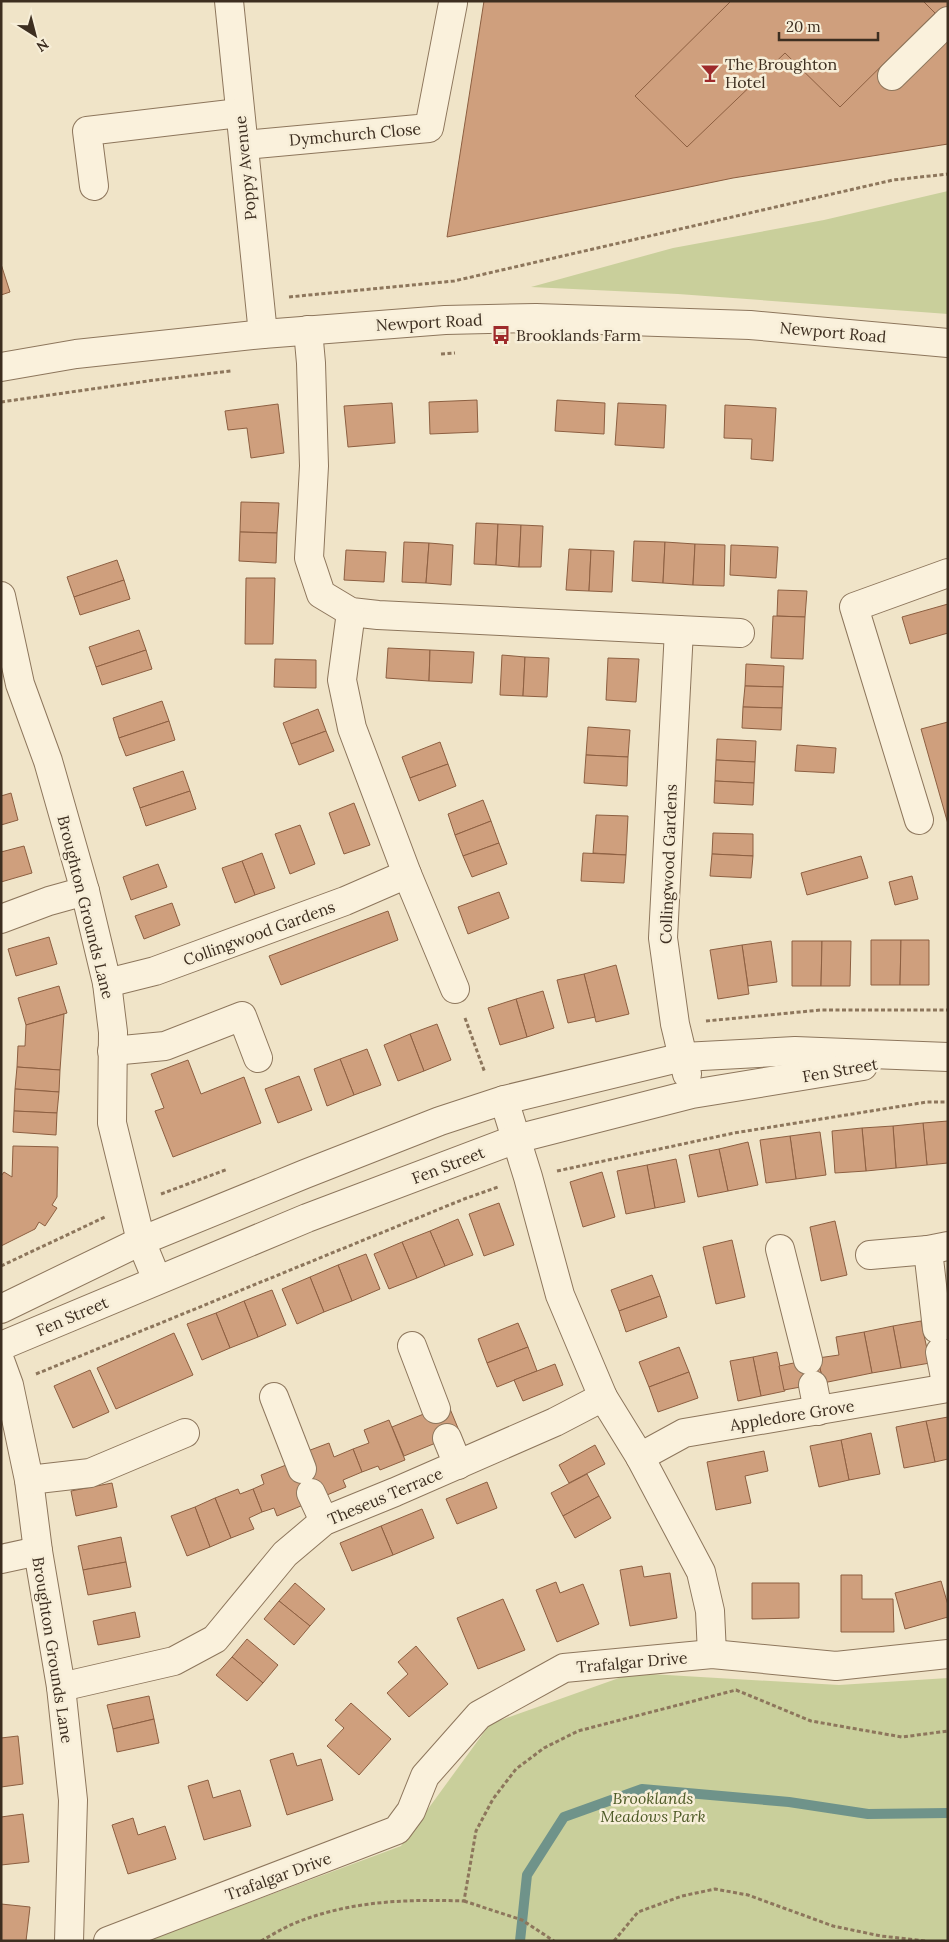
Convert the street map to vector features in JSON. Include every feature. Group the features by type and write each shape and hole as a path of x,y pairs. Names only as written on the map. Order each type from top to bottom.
{"street":[{"name":"Poppy Avenue","path":"229,1 263,334"},
{"name":"Dymchurch Close","path":"244,145 428,128 453,3"},
{"path":"892,76 948,20"},
{"path":"94,186 87,131 239,113"},
{"name":"Newport Road","path":"1,367 76,354 263,334 445,320 536,318 750,325 948,343"},
{"path":"308,330 314,466 309,558 321,594 351,612 740,633"},
{"path":"919,820 854,607 948,573"},
{"name":"Broughton Grounds Lane","path":"1,596 10,688 48,761 85,891 107,983 113,1032 112,1123 141,1241 157,1280"},
{"path":"351,612 342,680 352,728 408,874 455,989"},
{"name":"Collingwood Gardens","path":"679,630 663,938 675,1024 692,1094"},
{"name":"Collingwood Gardens","path":"107,983 155,971 345,901 408,874"},
{"path":"1,919 49,901 85,891"},
{"path":"112,1051 165,1046 242,1016 258,1058"},
{"name":"Fen Street","path":"1,1309 141,1241 440,1121 504,1100 682,1057 795,1051 948,1057"},
{"name":"Fen Street","path":"1,1346 307,1218 516,1139 692,1094 916,1057"},
{"path":"504,1100 528,1178 560,1295 603,1397 640,1457 701,1572 710,1611 712,1654"},
{"path":"870,1255 938,1248 939,1341 948,1388"},
{"path":"780,1249 811,1372 818,1411"},
{"path":"412,1346 436,1409"},
{"name":"Broughton Grounds Lane","path":"5,1374 29,1480 38,1551 61,1687 73,1800 70,1941"},
{"name":"Appledore Grove","path":"640,1457 684,1433 948,1388"},
{"path":"274,1397 306,1481 324,1521"},
{"name":"Theseus Terrace","path":"61,1687 174,1661 215,1639 285,1554 324,1521 458,1465 554,1422 603,1397"},
{"path":"29,1480 90,1473 185,1433"},
{"path":"448,1438 458,1465"},
{"path":"1,1560 38,1551"},
{"name":"Trafalgar Drive","path":"108,1941 397,1830 411,1811 425,1776 479,1716 564,1668 712,1654 836,1666 948,1654"}],"path":[{"path":"259,300 454,281 893,180 948,174"},
{"path":"440,354 459,353"},
{"path":"1,402 239,370"},
{"path":"455,989 485,1074"},
{"path":"5,1374 464,1198 528,1178 734,1133 927,1102 948,1102"},
{"path":"464,1901 476,1831 493,1799 516,1769 544,1748 578,1731 736,1690 811,1721 902,1737 948,1731"},
{"path":"614,1941 638,1912 682,1896 715,1890 748,1895 833,1926 881,1936 925,1941"},
{"path":"261,1941 294,1924 340,1908 397,1901 464,1901 522,1920 554,1941"}],"green space":[{"path":"948,191 948,314 678,294 531,287 673,248 824,220"},
{"name":"Brooklands Meadows Park","path":"633,1673 839,1685 948,1678 948,1941 146,1941 401,1846 490,1724"}],"building":[{"name":"The Broughton Hotel","path":"484,1 948,1 948,144 733,178 447,237"},
{"path":"731,1 923,1 935,13 840,107 785,53 687,147 635,96"},
{"path":"1,264 10,292 1,295"},
{"path":"477,400 478,432 430,434 429,402"},
{"path":"557,400 605,403 604,434 555,431"},
{"path":"392,403 395,443 348,447 344,406"},
{"path":"618,403 666,405 664,448 615,445"},
{"path":"278,404 284,453 251,458 247,428 228,430 225,411"},
{"path":"725,405 776,408 773,461 751,459 752,439 724,438"},
{"path":"241,502 279,503 277,533 240,532"},
{"path":"476,523 498,524 496,565 474,564"},
{"path":"498,524 521,525 519,567 496,565"},
{"path":"521,525 543,526 541,567 519,567"},
{"path":"240,532 277,533 276,563 239,561"},
{"path":"634,541 665,542 663,583 632,581"},
{"path":"404,542 429,543 426,583 402,582"},
{"path":"665,542 695,544 693,585 663,583"},
{"path":"429,543 453,545 451,585 426,583"},
{"path":"695,544 725,545 724,586 693,585"},
{"path":"731,545 778,547 776,578 730,575"},
{"path":"569,549 591,550 589,591 566,590"},
{"path":"346,550 386,552 384,582 344,580"},
{"path":"591,550 614,551 612,592 589,591"},
{"path":"117,560 124,580 74,597 67,577"},
{"path":"246,578 275,578 273,644 245,644"},
{"path":"124,580 130,599 80,615 74,597"},
{"path":"778,590 807,591 805,617 777,616"},
{"path":"948,604 948,633 910,644 902,617"},
{"path":"773,616 805,617 803,659 771,658"},
{"path":"139,630 146,650 96,667 89,647"},
{"path":"388,648 430,650 429,681 386,678"},
{"path":"146,650 152,669 102,685 96,667"},
{"path":"430,650 474,652 472,683 429,681"},
{"path":"502,655 525,657 523,696 500,695"},
{"path":"525,657 549,658 547,697 523,696"},
{"path":"608,658 639,659 636,702 606,700"},
{"path":"275,659 316,660 316,688 274,687"},
{"path":"746,664 784,666 783,687 745,686"},
{"path":"745,686 783,687 782,708 743,707"},
{"path":"162,701 169,721 119,738 113,718"},
{"path":"743,707 782,708 781,730 742,728"},
{"path":"318,709 326,731 291,744 283,723"},
{"path":"169,721 175,740 126,756 119,738"},
{"path":"948,722 948,824 921,729"},
{"path":"588,727 630,730 628,757 586,755"},
{"path":"326,731 334,751 299,765 291,744"},
{"path":"717,739 756,741 755,762 716,760"},
{"path":"440,742 448,764 410,778 402,757"},
{"path":"797,745 836,748 834,773 795,771"},
{"path":"586,755 628,757 627,786 584,783"},
{"path":"716,760 755,762 754,783 715,781"},
{"path":"448,764 456,786 419,801 410,778"},
{"path":"183,771 190,791 140,808 133,788"},
{"path":"715,781 754,783 753,805 714,803"},
{"path":"190,791 196,809 146,826 140,808"},
{"path":"11,793 18,820 1,825 1,796"},
{"path":"483,800 491,821 455,835 448,814"},
{"path":"354,803 370,845 344,854 329,813"},
{"path":"596,815 628,816 626,855 593,853"},
{"path":"491,821 499,843 463,856 455,835"},
{"path":"300,825 315,864 290,874 275,834"},
{"path":"713,833 753,834 753,856 712,854"},
{"path":"499,843 507,864 472,877 463,856"},
{"path":"24,846 32,873 1,882 1,852"},
{"path":"262,853 275,888 255,895 242,861"},
{"path":"583,853 626,855 624,883 581,881"},
{"path":"712,854 753,856 751,878 710,876"},
{"path":"861,856 868,878 807,895 801,873"},
{"path":"242,861 255,895 235,903 222,868"},
{"path":"158,864 167,887 131,900 123,877"},
{"path":"912,876 918,899 895,905 889,882"},
{"path":"499,892 509,918 468,934 458,907"},
{"path":"172,903 180,925 144,939 135,916"},
{"path":"388,911 398,940 281,985 269,956"},
{"path":"49,937 57,964 16,976 8,949"},
{"path":"871,940 901,940 900,985 871,985"},
{"path":"901,940 929,940 929,985 900,985"},
{"path":"771,941 777,982 748,986 742,945"},
{"path":"792,941 822,941 821,986 792,986"},
{"path":"822,941 851,941 850,986 821,986"},
{"path":"742,945 749,994 718,999 710,950"},
{"path":"616,965 629,1014 596,1022 584,974"},
{"path":"584,974 595,1017 568,1023 557,980"},
{"path":"59,986 67,1013 26,1025 18,998"},
{"path":"543,991 554,1028 527,1037 516,999"},
{"path":"516,999 527,1037 500,1045 488,1008"},
{"path":"64,1014 60,1070 17,1067 18,1046 25,1046 26,1025"},
{"path":"437,1024 451,1060 424,1071 410,1034"},
{"path":"410,1034 424,1071 398,1081 384,1045"},
{"path":"367,1049 381,1085 354,1095 340,1059"},
{"path":"340,1059 354,1095 327,1106 314,1069"},
{"path":"188,1060 201,1094 244,1077 261,1123 173,1157 155,1111 164,1108 151,1074"},
{"path":"17,1067 60,1070 59,1092 15,1089"},
{"path":"299,1076 312,1110 278,1123 265,1089"},
{"path":"15,1089 59,1092 57,1113 14,1111"},
{"path":"14,1111 57,1113 56,1135 13,1132"},
{"path":"948,1121 948,1163 927,1165 923,1123"},
{"path":"923,1123 927,1165 896,1168 893,1126"},
{"path":"893,1126 896,1168 866,1171 862,1128"},
{"path":"862,1128 866,1171 835,1173 832,1131"},
{"path":"820,1132 826,1175 796,1179 790,1136"},
{"path":"790,1136 796,1179 766,1183 760,1140"},
{"path":"748,1142 758,1185 728,1191 719,1149"},
{"path":"13,1146 58,1147 57,1197 52,1205 57,1208 45,1226 39,1222 35,1229 1,1246 1,1176 4,1172 12,1177"},
{"path":"719,1149 728,1191 698,1197 689,1155"},
{"path":"676,1159 685,1202 655,1208 647,1165"},
{"path":"647,1165 655,1208 626,1214 617,1171"},
{"path":"602,1172 615,1217 583,1227 570,1182"},
{"path":"499,1203 514,1245 484,1256 469,1214"},
{"path":"458,1219 473,1255 445,1266 430,1231"},
{"path":"835,1221 847,1275 821,1281 810,1227"},
{"path":"430,1231 445,1266 417,1278 402,1242"},
{"path":"732,1240 745,1297 716,1304 703,1247"},
{"path":"402,1242 417,1278 389,1289 374,1254"},
{"path":"366,1254 380,1289 352,1301 338,1265"},
{"path":"338,1265 352,1301 324,1312 310,1277"},
{"path":"652,1275 660,1296 619,1311 611,1290"},
{"path":"310,1277 324,1312 297,1324 282,1289"},
{"path":"272,1290 286,1325 258,1337 244,1301"},
{"path":"660,1296 667,1317 626,1332 619,1311"},
{"path":"244,1301 258,1337 230,1348 216,1313"},
{"path":"216,1313 230,1348 202,1360 187,1324"},
{"path":"921,1321 930,1363 901,1368 893,1326"},
{"path":"518,1323 528,1347 487,1363 478,1339"},
{"path":"893,1326 901,1368 872,1373 864,1332"},
{"path":"864,1332 872,1373 823,1383 818,1358 839,1355 836,1337"},
{"path":"174,1333 193,1375 116,1409 97,1368"},
{"path":"528,1347 537,1371 497,1387 487,1363"},
{"path":"679,1347 689,1372 649,1387 639,1362"},
{"path":"777,1352 785,1391 761,1396 753,1357"},
{"path":"753,1357 761,1396 738,1401 730,1361"},
{"path":"818,1358 823,1383 784,1390 779,1366"},
{"path":"555,1364 563,1385 523,1401 514,1380"},
{"path":"90,1370 109,1412 73,1428 54,1386"},
{"path":"689,1372 698,1398 658,1412 649,1387"},
{"path":"448,1404 460,1433 404,1456 392,1427"},
{"path":"948,1417 948,1459 935,1462 926,1421"},
{"path":"389,1420 405,1460 380,1470 378,1466 362,1472 353,1449 369,1443 364,1430"},
{"path":"926,1421 935,1462 904,1468 896,1427"},
{"path":"871,1433 880,1474 849,1480 841,1440"},
{"path":"841,1440 849,1480 819,1487 810,1446"},
{"path":"329,1443 334,1457 353,1449 362,1472 343,1480 346,1487 277,1516 274,1508 262,1512 253,1489 264,1484 261,1475 286,1465 305,1452"},
{"path":"595,1445 605,1464 569,1483 559,1465"},
{"path":"764,1451 768,1471 745,1476 751,1503 716,1510 707,1462"},
{"path":"587,1474 599,1496 563,1516 551,1493"},
{"path":"487,1482 497,1508 457,1524 446,1499"},
{"path":"112,1483 117,1507 76,1516 71,1491"},
{"path":"238,1489 240,1494 253,1489 262,1512 249,1518 254,1529 231,1538 215,1498"},
{"path":"599,1496 611,1518 575,1538 563,1516"},
{"path":"215,1498 231,1538 210,1547 195,1507"},
{"path":"195,1507 210,1547 187,1556 171,1516"},
{"path":"422,1509 434,1538 393,1555 381,1526"},
{"path":"381,1526 393,1555 352,1571 340,1543"},
{"path":"121,1537 126,1562 83,1570 78,1546"},
{"path":"126,1562 131,1587 88,1595 83,1570"},
{"path":"642,1566 644,1577 670,1573 677,1618 630,1626 620,1570"},
{"path":"841,1575 862,1575 862,1599 893,1599 894,1632 841,1632"},
{"path":"941,1581 948,1605 948,1617 905,1629 895,1593"},
{"path":"556,1582 560,1593 583,1584 599,1624 557,1642 536,1590"},
{"path":"295,1583 325,1609 310,1626 279,1601"},
{"path":"752,1583 799,1583 799,1618 752,1619"},
{"path":"503,1599 525,1650 478,1669 457,1618"},
{"path":"279,1601 310,1626 294,1645 264,1619"},
{"path":"135,1612 140,1637 98,1645 93,1621"},
{"path":"247,1639 278,1665 263,1683 232,1657"},
{"path":"416,1646 448,1684 409,1717 387,1693 408,1674 398,1662"},
{"path":"232,1657 263,1683 247,1701 216,1675"},
{"path":"149,1696 154,1719 113,1729 107,1705"},
{"path":"351,1703 391,1739 359,1775 327,1746 344,1728 335,1720"},
{"path":"154,1719 159,1743 117,1752 113,1729"},
{"path":"18,1736 23,1784 1,1787 1,1738"},
{"path":"293,1753 297,1766 321,1759 333,1800 287,1815 270,1760"},
{"path":"208,1780 213,1798 240,1790 251,1826 204,1840 188,1786"},
{"path":"23,1814 29,1862 1,1865 1,1817"},
{"path":"133,1818 138,1835 165,1826 176,1859 128,1874 112,1825"},
{"path":"1,1904 30,1907 26,1941 1,1941"}],"waterway":[{"path":"520,1941 527,1875 564,1817 642,1789 789,1802 868,1814 948,1813"}],"place":[{"name":"The Broughton Hotel","path":"710,73"},
{"name":"Brooklands Farm","path":"501,335"}]}
